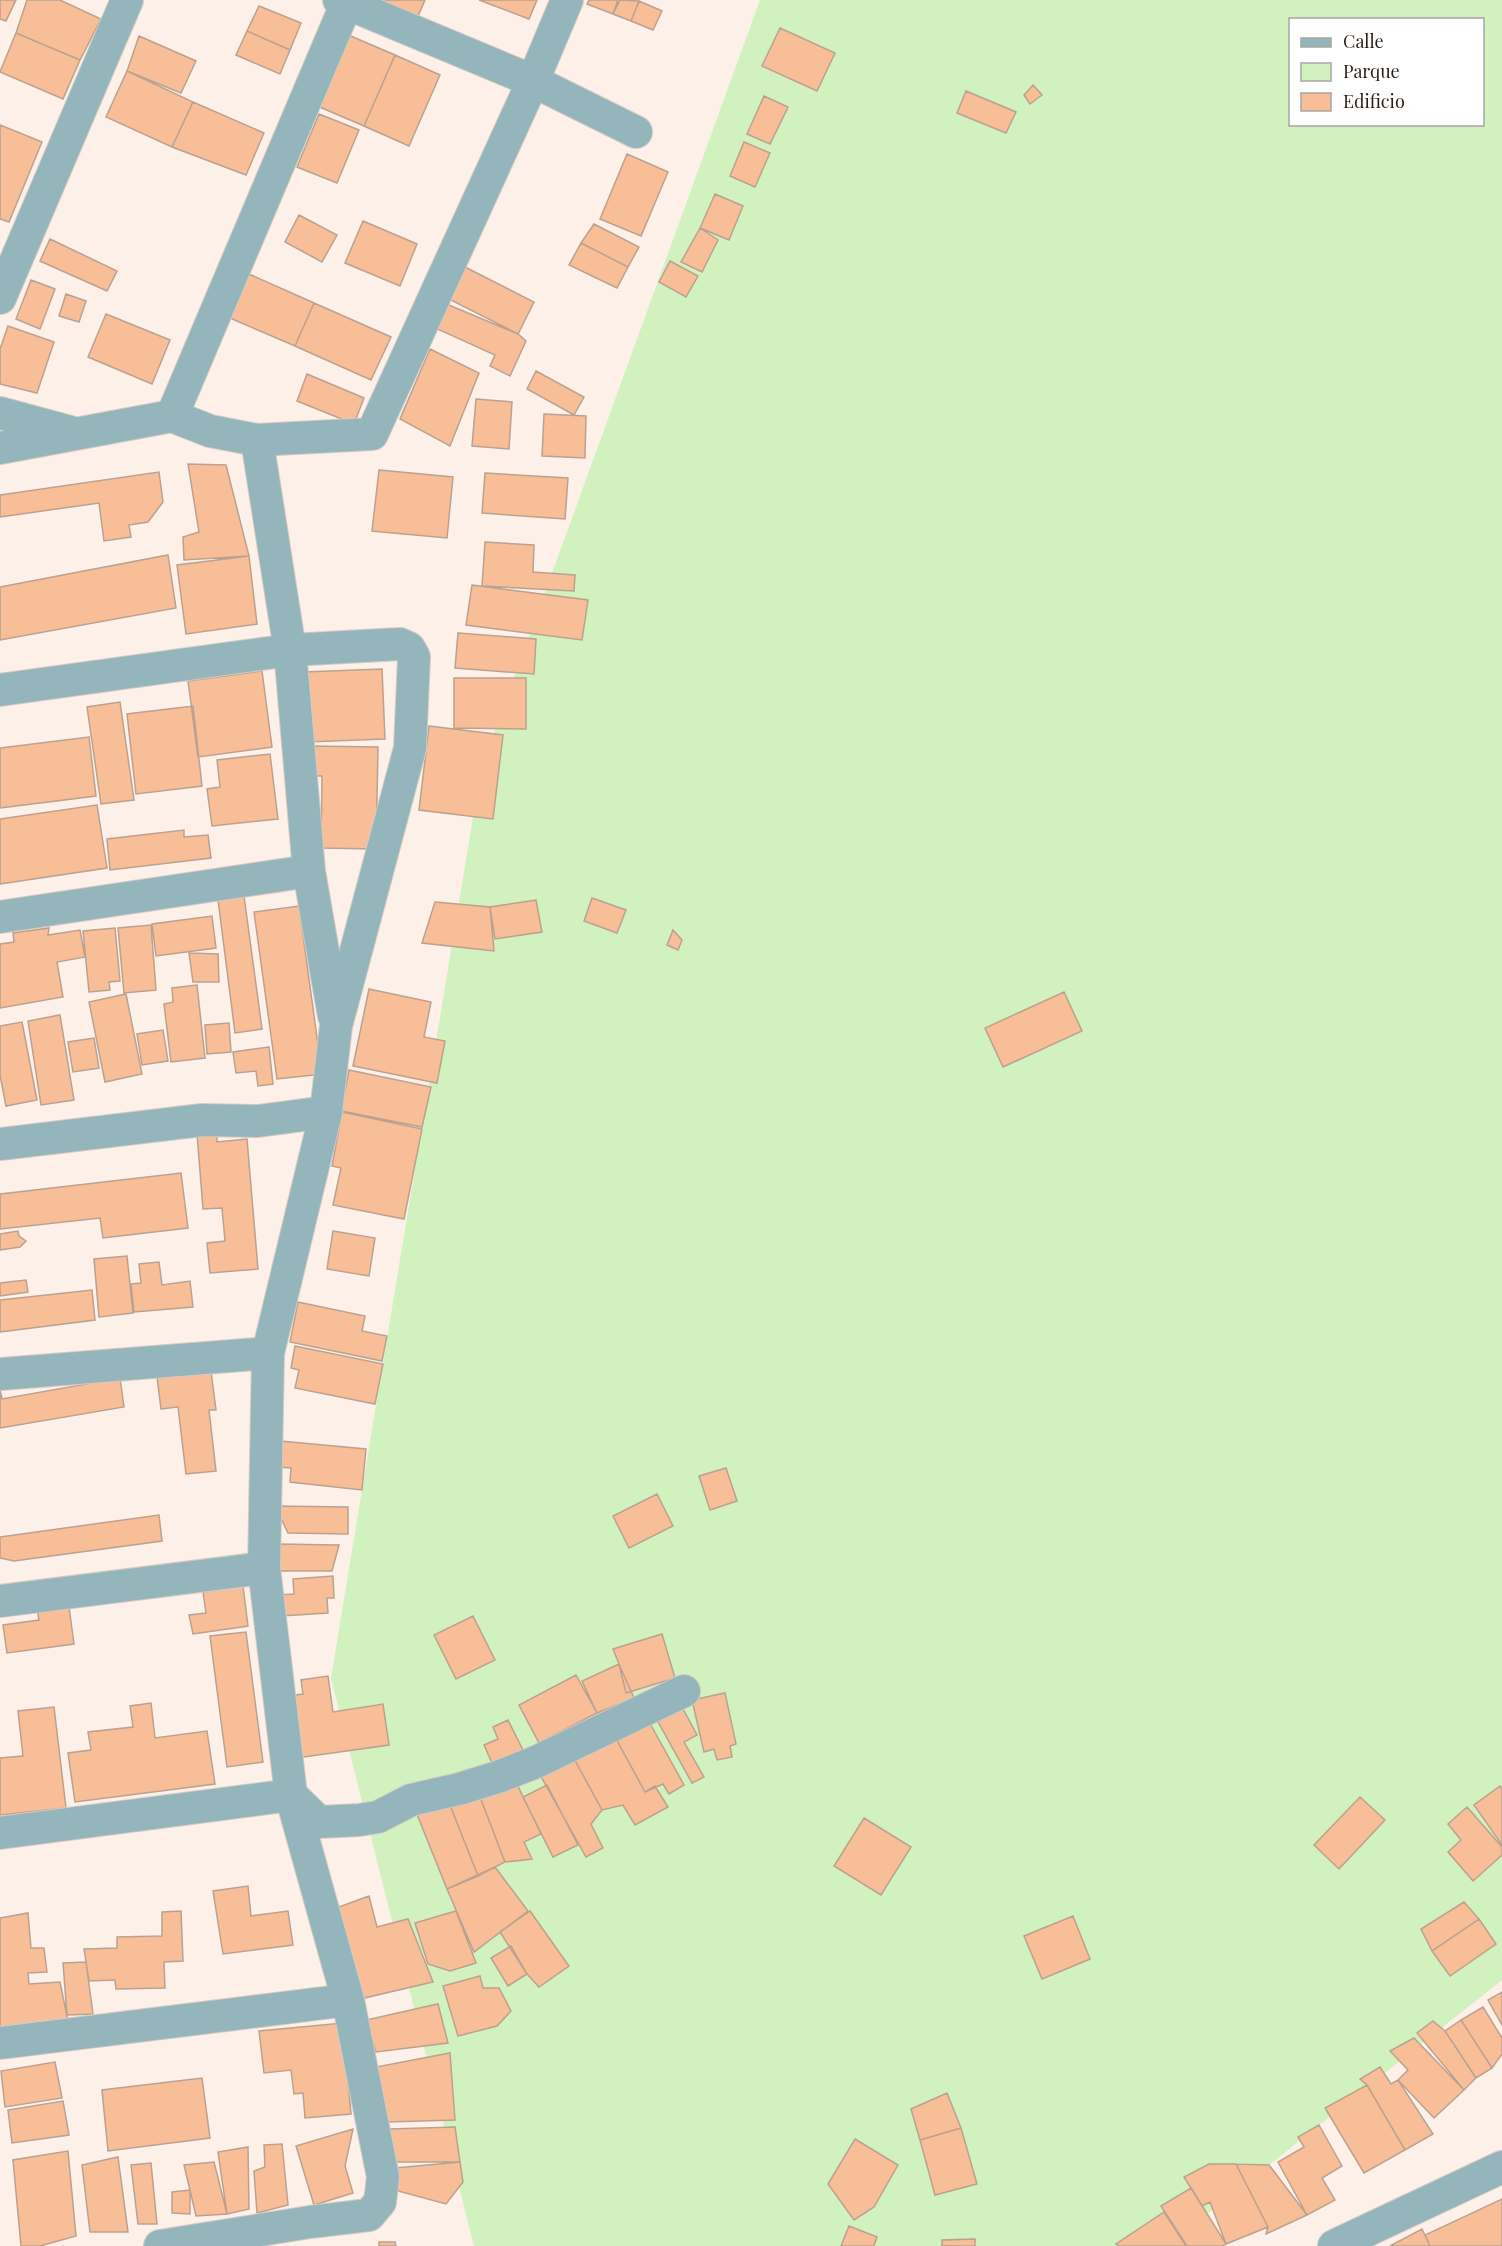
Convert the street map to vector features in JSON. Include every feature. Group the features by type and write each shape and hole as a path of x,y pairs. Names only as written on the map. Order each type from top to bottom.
{"street":[{"path":"0,298 127,0"},
{"path":"0,448 80,435 172,416 210,431 257,440 372,434 533,81 567,0"},
{"path":"172,416 345,1 533,81 636,132"},
{"path":"0,413 80,435"},
{"path":"257,440 290,651 309,872 336,1026"},
{"path":"0,690 290,651 400,644 409,648 414,657 410,748 336,1026 326,1112 268,1353 264,1568 291,1795 348,2000 383,2177 380,2202 369,2215 160,2246"},
{"path":"0,917 309,872"},
{"path":"0,1144 202,1120 258,1121 326,1112"},
{"path":"0,1374 268,1353"},
{"path":"0,1601 264,1568"},
{"path":"291,1795 319,1822 378,1817 411,1800 469,1786 536,1762 684,1692"},
{"path":"0,1833 291,1795"},
{"path":"0,2043 348,2000"},
{"path":"1334,2246 1502,2167"}],"green space":[{"path":"760,0 1502,0 1502,1980 1167,2246 474,2246 331,1678 481,769"}],"building":[{"path":"0,0 16,0 6,21 0,19"},
{"path":"27,0 60,0 101,19 80,60 16,33"},
{"path":"377,0 425,0 418,16"},
{"path":"479,0 537,0 529,19"},
{"path":"589,0 618,0 613,14 587,4"},
{"path":"620,0 639,1 631,21 613,14"},
{"path":"639,1 662,11 653,30 631,21"},
{"path":"259,6 301,23 290,50 247,31"},
{"path":"780,28 835,53 817,91 762,66"},
{"path":"247,31 290,50 280,74 236,55"},
{"path":"16,33 80,60 63,99 0,72"},
{"path":"346,34 395,55 364,126 315,105"},
{"path":"139,36 196,61 181,93 127,71"},
{"path":"395,55 440,75 409,146 364,126"},
{"path":"127,71 193,102 172,147 106,117"},
{"path":"1033,85 1042,95 1030,104 1024,95"},
{"path":"966,91 1016,112 1006,133 957,113"},
{"path":"764,96 788,107 770,144 747,134"},
{"path":"193,102 264,133 246,175 172,147"},
{"path":"319,114 359,130 337,183 297,167"},
{"path":"0,125 42,142 9,222 0,219"},
{"path":"744,142 770,153 755,187 730,176"},
{"path":"627,154 668,172 641,236 600,219"},
{"path":"715,194 743,206 729,240 700,228"},
{"path":"299,215 337,235 322,262 285,242"},
{"path":"363,221 417,244 400,286 345,263"},
{"path":"594,224 639,247 628,267 581,243"},
{"path":"700,228 718,240 702,272 681,262"},
{"path":"50,239 117,271 107,291 40,261"},
{"path":"581,243 628,267 617,288 569,265"},
{"path":"670,261 698,276 686,297 659,282"},
{"path":"461,265 534,302 518,334 445,297"},
{"path":"249,274 314,303 295,346 230,318"},
{"path":"31,280 55,289 40,329 16,319"},
{"path":"66,294 86,301 79,322 59,316"},
{"path":"314,303 391,337 371,380 295,346"},
{"path":"444,303 518,334 526,341 510,376 490,366 495,355 433,327"},
{"path":"106,314 170,340 152,384 88,357"},
{"path":"8,326 54,342 37,393 0,384 0,349"},
{"path":"430,349 479,373 450,446 400,419"},
{"path":"536,371 584,397 574,415 527,389"},
{"path":"307,374 364,398 354,424 297,401"},
{"path":"476,399 512,402 509,449 472,446"},
{"path":"544,414 586,416 585,458 542,456"},
{"path":"188,464 226,465 249,556 184,560 183,537 199,532"},
{"path":"379,470 453,477 447,538 372,531"},
{"path":"159,472 163,502 148,522 129,525 131,537 104,541 99,503 0,517 0,495"},
{"path":"485,473 568,478 565,519 482,513"},
{"path":"485,542 534,545 533,572 575,575 574,591 482,586"},
{"path":"168,555 176,608 0,640 0,587"},
{"path":"249,556 257,624 186,634 177,565"},
{"path":"472,585 588,600 582,640 466,625"},
{"path":"458,633 536,639 534,674 455,668"},
{"path":"382,669 385,739 307,742 304,672"},
{"path":"262,671 272,747 198,757 188,681"},
{"path":"454,678 526,678 526,729 454,728"},
{"path":"120,702 134,800 101,804 87,707"},
{"path":"193,706 202,786 136,794 127,714"},
{"path":"429,726 503,735 493,819 419,810"},
{"path":"89,737 96,796 0,808 0,748"},
{"path":"310,746 378,747 376,849 321,848 322,776 309,776"},
{"path":"270,754 278,819 212,826 207,789 220,787 217,760"},
{"path":"97,805 107,868 0,884 0,819"},
{"path":"184,830 184,837 208,835 211,858 110,870 107,839"},
{"path":"244,896 262,1029 235,1033 218,900"},
{"path":"592,898 626,910 617,933 584,921"},
{"path":"536,900 542,932 495,939 490,907"},
{"path":"435,902 490,907 494,951 422,943"},
{"path":"299,906 322,1074 277,1079 254,912"},
{"path":"212,916 216,948 156,956 152,924"},
{"path":"151,925 156,990 124,993 118,928"},
{"path":"49,928 48,935 80,930 85,957 57,962 63,997 0,1008 0,944 14,942 13,933"},
{"path":"115,928 120,981 109,982 110,990 89,992 83,931"},
{"path":"673,930 682,940 678,950 667,945"},
{"path":"189,953 218,954 219,982 193,982"},
{"path":"197,985 205,1058 171,1062 164,1004 173,1002 172,988"},
{"path":"369,989 431,1002 424,1037 445,1041 437,1083 353,1066"},
{"path":"1064,992 1082,1031 1003,1067 985,1028"},
{"path":"126,994 142,1074 105,1082 89,1002"},
{"path":"60,1015 74,1100 41,1105 28,1021"},
{"path":"22,1022 37,1100 6,1106 0,1075 0,1026"},
{"path":"229,1023 231,1052 207,1054 205,1025"},
{"path":"163,1030 168,1061 142,1065 137,1034"},
{"path":"94,1038 99,1068 73,1072 68,1042"},
{"path":"269,1047 273,1084 258,1086 256,1071 236,1073 233,1052"},
{"path":"349,1070 431,1087 422,1127 341,1111"},
{"path":"342,1112 422,1129 404,1219 333,1205 341,1168 332,1166"},
{"path":"217,1132 217,1142 247,1139 258,1269 210,1273 207,1243 225,1241 222,1208 203,1209 197,1134"},
{"path":"181,1173 188,1228 103,1238 100,1218 0,1229 0,1194"},
{"path":"18,1231 19,1236 26,1241 20,1247 0,1250 0,1234"},
{"path":"333,1231 375,1238 369,1276 327,1269"},
{"path":"127,1256 133,1313 99,1317 94,1259"},
{"path":"159,1262 162,1285 190,1281 193,1307 134,1312 131,1284 141,1283 139,1264"},
{"path":"26,1280 28,1292 0,1296 0,1283"},
{"path":"92,1290 95,1320 0,1332 0,1300"},
{"path":"298,1302 365,1316 362,1331 387,1336 382,1361 290,1342"},
{"path":"295,1346 383,1364 375,1404 295,1388 299,1370 291,1368"},
{"path":"211,1371 216,1410 209,1410 216,1471 186,1474 178,1407 161,1409 157,1377"},
{"path":"120,1378 124,1407 0,1428 0,1390 2,1399"},
{"path":"280,1441 366,1449 362,1490 290,1482 291,1468 277,1467"},
{"path":"726,1468 737,1501 710,1510 699,1476"},
{"path":"657,1494 673,1526 629,1548 613,1516"},
{"path":"275,1506 348,1507 348,1534 288,1533"},
{"path":"159,1515 162,1541 14,1561 0,1558 0,1537"},
{"path":"278,1544 339,1545 332,1571 278,1571"},
{"path":"333,1576 334,1598 327,1598 328,1613 281,1616 279,1595 294,1594 293,1579"},
{"path":"243,1586 248,1626 193,1634 189,1615 206,1613 203,1592"},
{"path":"68,1599 74,1644 7,1653 3,1625 39,1620 36,1603"},
{"path":"473,1616 495,1660 456,1679 434,1635"},
{"path":"246,1632 263,1762 227,1767 210,1636"},
{"path":"662,1634 675,1678 626,1693 613,1649"},
{"path":"619,1664 634,1698 597,1713 582,1681"},
{"path":"576,1675 597,1713 539,1743 519,1705"},
{"path":"328,1676 333,1712 383,1704 389,1745 297,1758 288,1696 303,1694 301,1680"},
{"path":"725,1693 736,1744 730,1746 732,1757 717,1760 714,1749 704,1752 692,1700"},
{"path":"151,1703 155,1738 207,1731 215,1784 75,1802 68,1753 91,1750 88,1732 133,1727 130,1706"},
{"path":"54,1707 66,1808 0,1815 0,1758 23,1756 18,1711"},
{"path":"682,1707 697,1735 684,1742 704,1777 692,1783 657,1720"},
{"path":"647,1718 684,1785 669,1794 663,1784 645,1792 614,1735"},
{"path":"508,1720 523,1750 492,1763 484,1745 498,1739 493,1727"},
{"path":"613,1733 645,1792 655,1786 668,1807 635,1825 623,1805 602,1810 572,1755"},
{"path":"572,1755 602,1810 591,1824 603,1848 586,1857 539,1773"},
{"path":"514,1778 541,1834 524,1842 532,1859 505,1862 478,1792"},
{"path":"547,1785 578,1845 553,1857 523,1797"},
{"path":"1500,1786 1502,1789 1502,1845 1474,1805"},
{"path":"478,1792 505,1862 478,1876 448,1800"},
{"path":"1360,1797 1385,1820 1339,1869 1314,1845"},
{"path":"448,1800 478,1876 447,1889 416,1812"},
{"path":"1467,1807 1502,1847 1502,1855 1473,1881 1448,1852 1461,1840 1448,1824"},
{"path":"864,1818 911,1847 881,1895 834,1866"},
{"path":"495,1867 528,1911 474,1952 447,1889"},
{"path":"248,1886 251,1916 288,1911 293,1945 223,1954 213,1891"},
{"path":"369,1896 377,1927 408,1919 433,1982 360,1999 328,1911"},
{"path":"1464,1902 1479,1919 1432,1951 1421,1929"},
{"path":"181,1911 183,1961 164,1962 165,1988 116,1989 115,1980 89,1981 84,1949 117,1948 117,1937 162,1936 162,1912"},
{"path":"456,1911 476,1963 450,1971 428,1964 415,1923"},
{"path":"530,1911 569,1966 539,1987 527,1974 500,1932"},
{"path":"28,1913 31,1948 44,1948 47,1972 28,1973 29,1984 60,1982 68,2021 0,2029 0,1918"},
{"path":"1073,1916 1090,1959 1042,1979 1024,1936"},
{"path":"1479,1919 1496,1944 1450,1976 1432,1951"},
{"path":"511,1946 527,1974 508,1986 491,1958"},
{"path":"86,1962 93,2014 67,2015 63,1963"},
{"path":"480,1976 483,1988 499,1988 511,2011 497,2026 458,2036 443,1986"},
{"path":"1502,1992 1502,2025 1488,2000"},
{"path":"438,2004 448,2043 376,2052 366,2020"},
{"path":"1483,2007 1502,2038 1502,2054 1492,2068 1461,2020"},
{"path":"1461,2020 1492,2068 1476,2078 1445,2031"},
{"path":"1433,2021 1445,2031 1476,2078 1464,2090 1417,2033"},
{"path":"343,2023 351,2114 305,2118 303,2093 294,2094 291,2070 264,2073 259,2031"},
{"path":"1414,2038 1464,2090 1434,2118 1398,2080 1408,2070 1390,2051"},
{"path":"450,2053 455,2120 388,2122 376,2067"},
{"path":"55,2062 62,2098 5,2107 1,2071"},
{"path":"1380,2067 1391,2084 1398,2080 1433,2134 1405,2150 1367,2085 1360,2079"},
{"path":"202,2078 210,2138 108,2151 102,2090"},
{"path":"1367,2085 1405,2150 1364,2173 1325,2108"},
{"path":"947,2093 961,2128 920,2140 911,2109"},
{"path":"63,2101 69,2135 12,2143 8,2110"},
{"path":"1319,2125 1342,2166 1322,2178 1335,2200 1307,2215 1278,2162 1304,2147 1298,2137"},
{"path":"455,2127 460,2162 388,2162 390,2129"},
{"path":"961,2128 977,2184 935,2195 920,2140"},
{"path":"353,2129 345,2166 353,2193 314,2205 296,2146"},
{"path":"855,2139 898,2165 874,2207 854,2220 828,2184"},
{"path":"282,2144 288,2205 257,2213 254,2171 265,2167 264,2145"},
{"path":"248,2147 249,2209 227,2214 218,2152"},
{"path":"68,2151 76,2236 40,2246 21,2246 13,2160"},
{"path":"118,2157 128,2232 90,2232 82,2165"},
{"path":"214,2162 227,2214 196,2216 184,2165"},
{"path":"460,2162 463,2182 446,2204 398,2191 395,2168"},
{"path":"151,2163 157,2224 138,2224 131,2165"},
{"path":"1209,2164 1236,2164 1268,2227 1226,2244 1210,2202 1202,2206 1184,2177"},
{"path":"1236,2164 1269,2165 1307,2215 1266,2234 1268,2227"},
{"path":"1191,2188 1226,2244 1187,2246 1161,2206"},
{"path":"190,2190 190,2214 172,2213 172,2192"},
{"path":"1502,2199 1502,2246 1430,2246 1425,2235"},
{"path":"1164,2212 1186,2246 1120,2246 1116,2244"},
{"path":"849,2226 877,2237 874,2246 841,2246"},
{"path":"1422,2229 1430,2246 1390,2246"},
{"path":"975,2239 975,2246 942,2246 942,2240"},
{"path":"379,2242 395,2242 396,2246 379,2246"}]}
